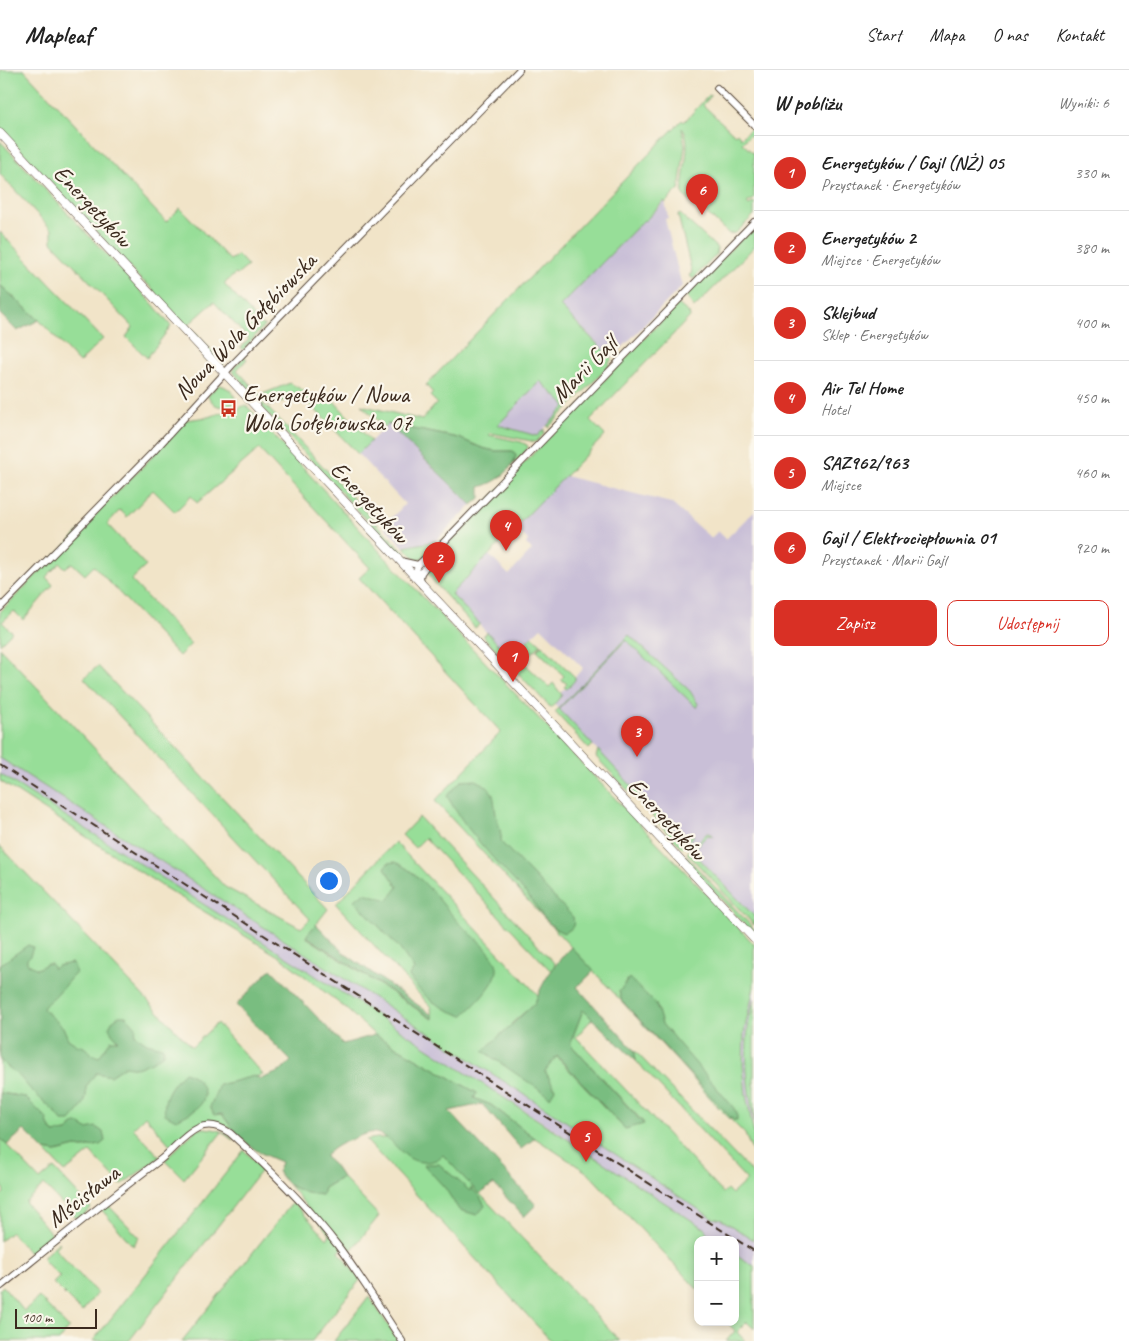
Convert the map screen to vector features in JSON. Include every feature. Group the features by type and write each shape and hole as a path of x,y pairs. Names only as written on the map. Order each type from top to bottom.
{"main road":[{"name":"Energetyków","path":"0,133 754,940"}],"street":[{"name":"Nowa Wola Gołębiowska","path":"0,608 153,452 224,374 519,70"},
{"path":"717,88 754,124"},
{"name":"Marii Gajl","path":"414,576 442,544 754,222"},
{"path":"399,560 421,567 420,577 423,586"},
{"name":"Mścisława","path":"0,1287 120,1190 163,1158 188,1134 199,1127 209,1125 223,1128 274,1173 336,1244 359,1274 402,1341"}],"shaded area":[{"path":"665,201 668,218 665,219 682,286 612,358 560,306"},
{"path":"540,381 566,406 537,436 497,425"},
{"path":"388,424 472,505 434,542 404,547 384,526 405,504 358,454"},
{"path":"565,476 671,503 711,538 718,531 726,539 754,511 754,916 554,704 562,695 561,692 567,689 583,668 541,627 510,657 450,594 489,555 509,575 532,550 526,544 528,540 515,528"},
{"path":"0,758 544,1107 712,1218 722,1220 754,1240 754,1266 739,1257 739,1236 708,1236 704,1229 544,1123 0,774"},
{"path":"754,987 746,1051 754,1134 746,1095 743,1065 744,1032"}],"green space":[{"path":"0,70 24,70 166,222 180,208 230,260 238,255 248,266 224,284 262,325 265,325 243,350 241,348 249,339 214,302 188,325 224,364 222,366 163,305 154,290 140,279 0,128"},
{"path":"709,95 711,96 703,105 735,135 737,133 741,138 750,129 754,133 754,138 750,135 742,143 754,154 754,199 747,203 749,205 754,202 754,215 736,233 729,234 696,203 694,205 683,195 687,142 682,128 685,146 679,190 644,220 560,306 612,359 609,363 610,365 549,427 547,426 566,406 540,381 498,425 537,436 544,429 544,434 536,442 491,433 489,435 527,445 528,448 513,465 516,456 513,451 495,451 482,448 459,438 388,424 385,427 361,405 422,420 437,403 430,396 433,393 426,385 680,122 682,120 684,122"},
{"path":"0,141 152,303 171,326 147,358 126,337 133,327 52,242 52,230 0,174"},
{"path":"679,213 717,248 716,255 693,279 689,275 692,273"},
{"path":"754,227 754,247 694,308 685,293"},
{"path":"0,232 103,339 79,363 39,320 0,285"},
{"path":"0,285 39,320 17,331 0,314"},
{"path":"678,304 689,313 690,317 590,420 605,435 451,594 480,624 475,628 433,581 426,569 457,532 461,533 464,530 463,526"},
{"path":"244,356 247,359 237,370 260,395 290,383 306,392 270,406 243,383 245,381 242,382 234,373 233,369"},
{"path":"238,382 268,408 412,561 403,559"},
{"path":"218,385 230,390 237,402 221,407 214,404 208,396"},
{"path":"303,397 330,397 371,441 358,454"},
{"path":"246,405 383,555 754,944 754,987 744,1032 743,1065 746,1095 754,1134 754,1156 745,1134 435,801 501,732 359,578 370,568 259,449 197,503 191,496 175,512 153,490 127,517 120,510 107,524 146,566 131,580 191,644 179,656 94,566 85,575 72,563 65,568 60,563 46,577 53,585 23,620 14,611 2,622 12,632 0,644 0,612 149,460 185,420 208,417 227,411 228,413"},
{"path":"388,424 459,438 482,448 495,451 513,451 516,456 502,476 480,487 480,498 472,505"},
{"path":"435,541 437,544 422,558 417,560 404,547"},
{"path":"487,632 510,657 525,643 529,644 527,641 532,636 541,644 523,662 549,687 553,683 562,695 551,708 483,636"},
{"path":"629,635 690,691 698,704 697,708 626,640 559,709 593,745 589,749 555,712"},
{"path":"542,645 575,677 575,680 567,689 564,687 567,684 561,679 564,676 537,650"},
{"path":"0,648 225,887 301,928 310,919 84,678 98,666 328,909 306,937 432,1019 431,1007 336,904 395,842 538,995 535,1003 511,1024 555,1089 545,1071 556,1056 625,1129 644,1123 570,1044 583,1010 592,1019 576,1037 723,1193 727,1189 732,1194 747,1180 636,1061 634,1050 754,1175 754,1240 722,1220 712,1218 544,1107 0,758"},
{"path":"598,750 640,795 636,799 596,757"},
{"path":"0,774 397,1028 705,1229 708,1236 694,1236 694,1286 588,1173 535,1138 491,1105 474,1098 477,1093 375,1035 344,1007 280,957 165,888 0,781"},
{"path":"476,780 488,788 493,796 501,833 501,842 573,917 574,923 572,927 564,933 548,922 527,895 474,836 455,810 447,796 461,781"},
{"path":"642,798 684,841 692,834 694,836 682,848 639,802"},
{"path":"419,817 555,964 551,971 425,838 415,848 402,835"},
{"path":"707,833 715,837 708,835 692,851 754,916 754,925 687,853"},
{"path":"0,846 192,1047 217,1023 263,1075 218,1085 222,1114 233,1130 217,1122 193,1125 172,1147 145,1116 133,1128 160,1157 121,1185 90,1152 65,1172 44,1150 56,1152 76,1147 83,1148 100,1145 87,1129 75,1124 67,1131 54,1133 46,1119 14,1095 0,1093"},
{"path":"685,855 754,929 754,935 686,861"},
{"path":"395,862 405,867 422,881 459,923 485,947 496,963 497,970 493,982 463,1016 432,1001 414,984 409,976 414,969 400,949 354,900 364,893 388,900 398,887 385,868 388,863"},
{"path":"316,924 344,953 432,1015 433,1019 306,936"},
{"path":"28,945 33,947 27,963 37,969 47,964 51,964 54,969 57,966 72,963 74,965 76,973 43,1009 63,1027 68,1039 99,1057 111,1040 118,1040 109,1027 112,1021 119,1016 126,1016 136,1027 135,1035 147,1043 164,1049 163,1054 152,1062 137,1068 125,1066 110,1076 96,1073 86,1087 86,1098 82,1106 70,1121 62,1121 21,1078 0,1060 0,965"},
{"path":"571,947 594,971 577,987 634,1050 636,1061 583,1010 570,1044 644,1124 625,1129 557,1056 545,1071 555,1089 550,1097 483,1051 535,1003 541,987 550,973"},
{"path":"271,969 343,1044 375,1035 477,1093 474,1098 491,1105 535,1138 521,1149 482,1104 449,1111 536,1205 524,1217 494,1184 479,1194 443,1155 433,1161 425,1162 410,1159 389,1140 376,1133 363,1135 343,1143 327,1154 325,1157 334,1165 342,1177 324,1188 322,1195 297,1189 286,1182 278,1171 281,1162 247,1144 222,1114 214,1115 210,1107 219,1085 254,1076 261,1079 281,1071 291,1061 236,1005"},
{"path":"629,978 656,1004 662,1024 733,1107 737,1113 737,1120 733,1120 622,1001 619,992"},
{"path":"754,999 754,1121 746,1060 748,1029"},
{"path":"184,1072 195,1077 199,1082 204,1092 204,1098 197,1108 176,1120 165,1114 165,1102 172,1086"},
{"path":"0,1093 25,1097 47,1119 48,1125 54,1133 67,1131 75,1124 80,1124 87,1129 96,1127 103,1132 105,1141 100,1145 83,1148 76,1147 56,1152 44,1150 24,1130 7,1145 0,1138"},
{"path":"204,1128 217,1130 225,1133 234,1141 222,1132 184,1179 165,1160 196,1130"},
{"path":"0,1138 40,1180 54,1168 91,1208 78,1220 44,1185 25,1202 55,1238 31,1255 11,1232 0,1241 0,1196 4,1193 0,1174"},
{"path":"386,1138 443,1155 620,1341 551,1341 366,1140"},
{"path":"244,1150 262,1169 129,1341 93,1341"},
{"path":"439,1164 470,1191 471,1188 480,1197 485,1206 477,1215 459,1210 445,1188 424,1165"},
{"path":"342,1177 379,1216 349,1253 344,1246 339,1252 360,1280 312,1341 182,1341 293,1202 327,1239 330,1235 289,1185 306,1193 322,1195 324,1188"},
{"path":"107,1204 139,1237 133,1246 101,1209"},
{"path":"59,1242 55,1249 97,1293 82,1312 53,1283 60,1277 43,1260 45,1255"},
{"path":"739,1257 754,1266 754,1329 747,1322 737,1332 745,1341 726,1341 735,1331 731,1326 739,1326"},
{"path":"3,1286 24,1311 39,1297 69,1328 59,1341 0,1341 0,1289"},
{"path":"369,1296 398,1341 334,1341"}],"railway":[{"path":"0,765 754,1251"}],"place":[{"name":"Gajl / Elektrociepłownia 01","path":"702,215"},
{"name":"Energetyków / Nowa Wola Gołębiowska 07","path":"229,408"},
{"name":"Air Tel Home","path":"506,551"},
{"name":"Energetyków 2","path":"439,583"},
{"name":"Energetyków / Gajl (NŻ) 05","path":"513,682"},
{"name":"Sklejbud","path":"637,757"},
{"name":"SAZ962/963","path":"586,1162"}]}
